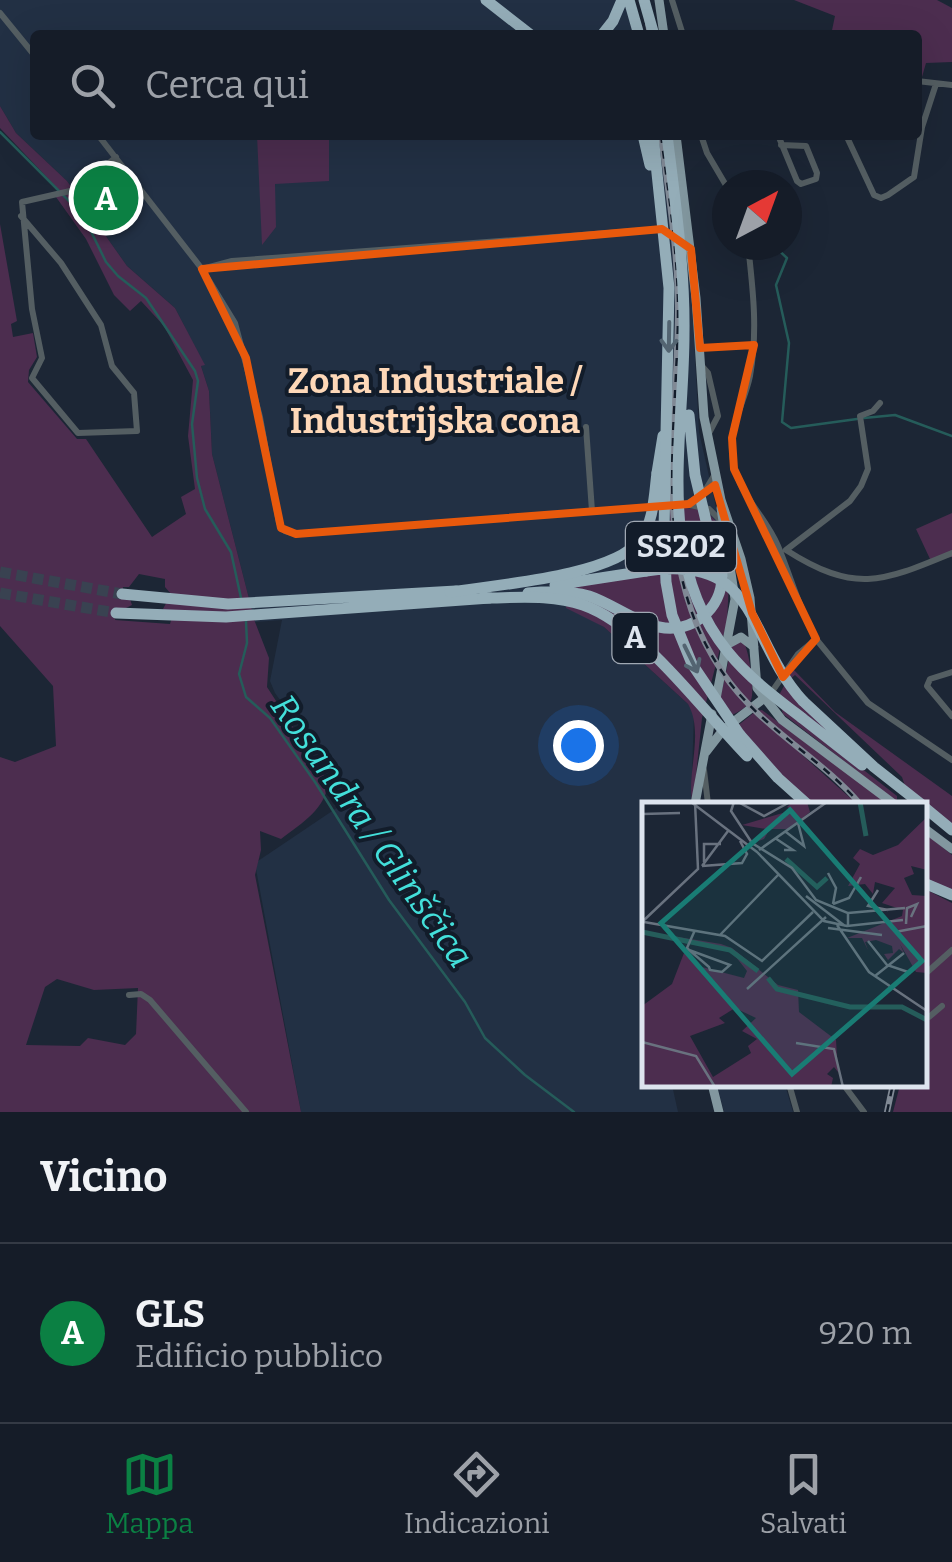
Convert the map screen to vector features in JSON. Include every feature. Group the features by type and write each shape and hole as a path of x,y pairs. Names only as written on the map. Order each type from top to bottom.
{"highway":[{"path":"484,0 516,29"},
{"path":"606,30 626,0"},
{"path":"626,0 636,30"},
{"path":"644,0 653,30"},
{"path":"644,140 669,288"},
{"name":"SS202","path":"654,140 669,288 664,544 668,600 692,664 740,735 801,802"},
{"name":"SS202","path":"667,140 684,331 678,522 687,576 704,617 730,655 765,689 910,802"},
{"name":"A","path":"116,614 226,617 566,591 597,599 659,627 685,626 697,621 716,602 721,569 698,494 684,331"},
{"name":"A","path":"450,592 596,567 626,554 650,520 665,427"},
{"name":"A","path":"122,594 228,604 593,582 664,568 695,569 720,579 741,597 785,681 916,802"},
{"name":"A","path":"483,598 558,599 600,612 633,636 747,756 801,802"},
{"name":"A","path":"927,811 952,832"}],"main road":[{"path":"659,0 663,30"},
{"path":"677,140 691,250 707,436 721,500 746,581 755,682 763,700 782,720 891,802"},
{"path":"695,802 736,599 721,500"},
{"path":"728,644 742,637 754,647"},
{"path":"703,759 714,740 763,700"},
{"path":"714,708 723,720 733,722"},
{"path":"927,830 952,849"},
{"path":"713,1087 720,1112"}],"street":[{"path":"672,0 681,30"},
{"path":"0,13 30,50"},
{"path":"922,83 952,86"},
{"path":"922,127 936,84"},
{"path":"102,140 202,269 235,323 260,417 279,523 285,531 296,534 685,504 709,509 722,522"},
{"path":"703,140 716,170"},
{"path":"779,140 780,145 798,182 816,178 818,174 806,146 780,145"},
{"path":"848,140 874,195 883,198 915,174 920,140"},
{"path":"21,216 61,264 102,325 112,366 134,393 137,431 78,433 34,383 32,374 42,358 21,216 22,202 72,192 116,157"},
{"path":"667,231 685,205"},
{"path":"671,223 688,227"},
{"path":"202,269 232,261 688,227"},
{"path":"667,231 691,250"},
{"path":"750,260 756,314 754,345 749,382 732,438 732,457 742,493 783,550 799,605 816,639 868,703 952,760"},
{"path":"700,348 754,345"},
{"path":"783,550 856,494 868,468 860,416 880,403"},
{"path":"586,428 592,511"},
{"path":"685,504 703,494 715,473"},
{"path":"703,494 721,500"},
{"path":"709,509 721,500"},
{"path":"783,550 838,575 872,580 907,573 952,554"},
{"path":"763,700 779,684 798,654 816,639"},
{"path":"952,672 930,679 927,686 952,716"},
{"path":"703,759 708,802"},
{"path":"927,972 952,950"},
{"path":"129,995 141,994 150,1000 246,1112"},
{"path":"927,1016 942,1006"},
{"path":"789,1087 798,1112"},
{"path":"845,1087 864,1112"}],"highlighted area":[{"path":"662,229 691,249 700,348 754,345 732,438 734,469 816,639 783,677 752,613 715,485 689,504 296,534 281,528 246,358 202,269"}],"shaded area":[{"path":"0,0 632,0 636,30 30,30 30,140 673,140 692,302 699,432 720,525 670,510 671,560 586,616 604,627 694,713 691,802 642,802 642,1087 672,1087 678,1112 301,1112 256,869 258,861 350,799 270,681 282,620 255,622 212,454 209,391 201,366 204,364 175,308 127,266 67,181 16,133 0,106"},
{"path":"794,0 937,0 952,8 952,62 926,63 922,77 922,30 832,30 835,16"},
{"path":"0,106 16,133 67,181 127,266 175,308 205,365 201,366 209,391 212,454 255,622 269,658 267,687 328,781 318,807 281,839 260,831 261,850 255,875 301,1112 0,1112 0,757 15,762 56,746 53,686 0,626 0,224 17,321 11,324 13,337 33,333 37,357 29,370 28,382 77,439 86,439 152,537 186,514 181,497 195,489 188,436 193,380 164,326 141,301 130,311 114,295 86,239 56,197 60,191 0,128","holes":["139,574 165,579 171,594 163,609 172,617 170,624 115,620 116,613 132,605 130,599 121,599 123,587 129,587","57,979 94,990 138,988 136,1034 125,1045 88,1038 80,1046 26,1045 45,987"]},
{"path":"257,140 329,140 329,181 275,184 276,227 262,245"},
{"path":"670,510 705,510 720,525 729,581 727,622 702,718 693,802 695,728 688,704 604,627 566,608 569,581 671,560"},
{"path":"952,513 952,557 930,559 916,529"},
{"path":"743,641 752,695 742,710 730,716 719,704 732,644"},
{"path":"793,669 835,712 952,796 952,825 906,789 902,777 795,675 789,680 846,745 801,721 897,796 897,802 783,714 778,697"},
{"path":"762,710 885,802 861,802 803,749 800,753 855,802 812,802 731,731"},
{"path":"927,834 952,855 952,892 927,880"},
{"path":"927,890 952,903 952,1112 893,1112 899,1087 927,1087"},
{"path":"718,1087 786,1087 793,1112 724,1112"}],"waterway":[{"name":"Rosandra / Glinščica","path":"0,132 83,215 106,262 146,298 195,371 198,381 192,424 197,478 205,509 231,552 241,598"},
{"path":"786,260 776,285 789,343 782,422 791,428 857,419"},
{"path":"864,418 895,415 952,436"},
{"name":"Rosandra / Glinščica","path":"246,621 247,643 239,674 246,697 270,718 315,782 389,900 465,1002 485,1038 574,1112"}],"tunnel":[{"path":"0,572 122,594"},
{"path":"0,593 116,613"}],"railway":[{"path":"647,17 649,30"},
{"path":"662,140 677,281 672,494 684,587 699,631 738,692 858,802"},
{"path":"887,1112 892,1087"}],"place":[{"name":"GLS","path":"106,198"}],"district":[{"name":"Zona Industriale / Industrijska cona","path":"435,401"}]}
